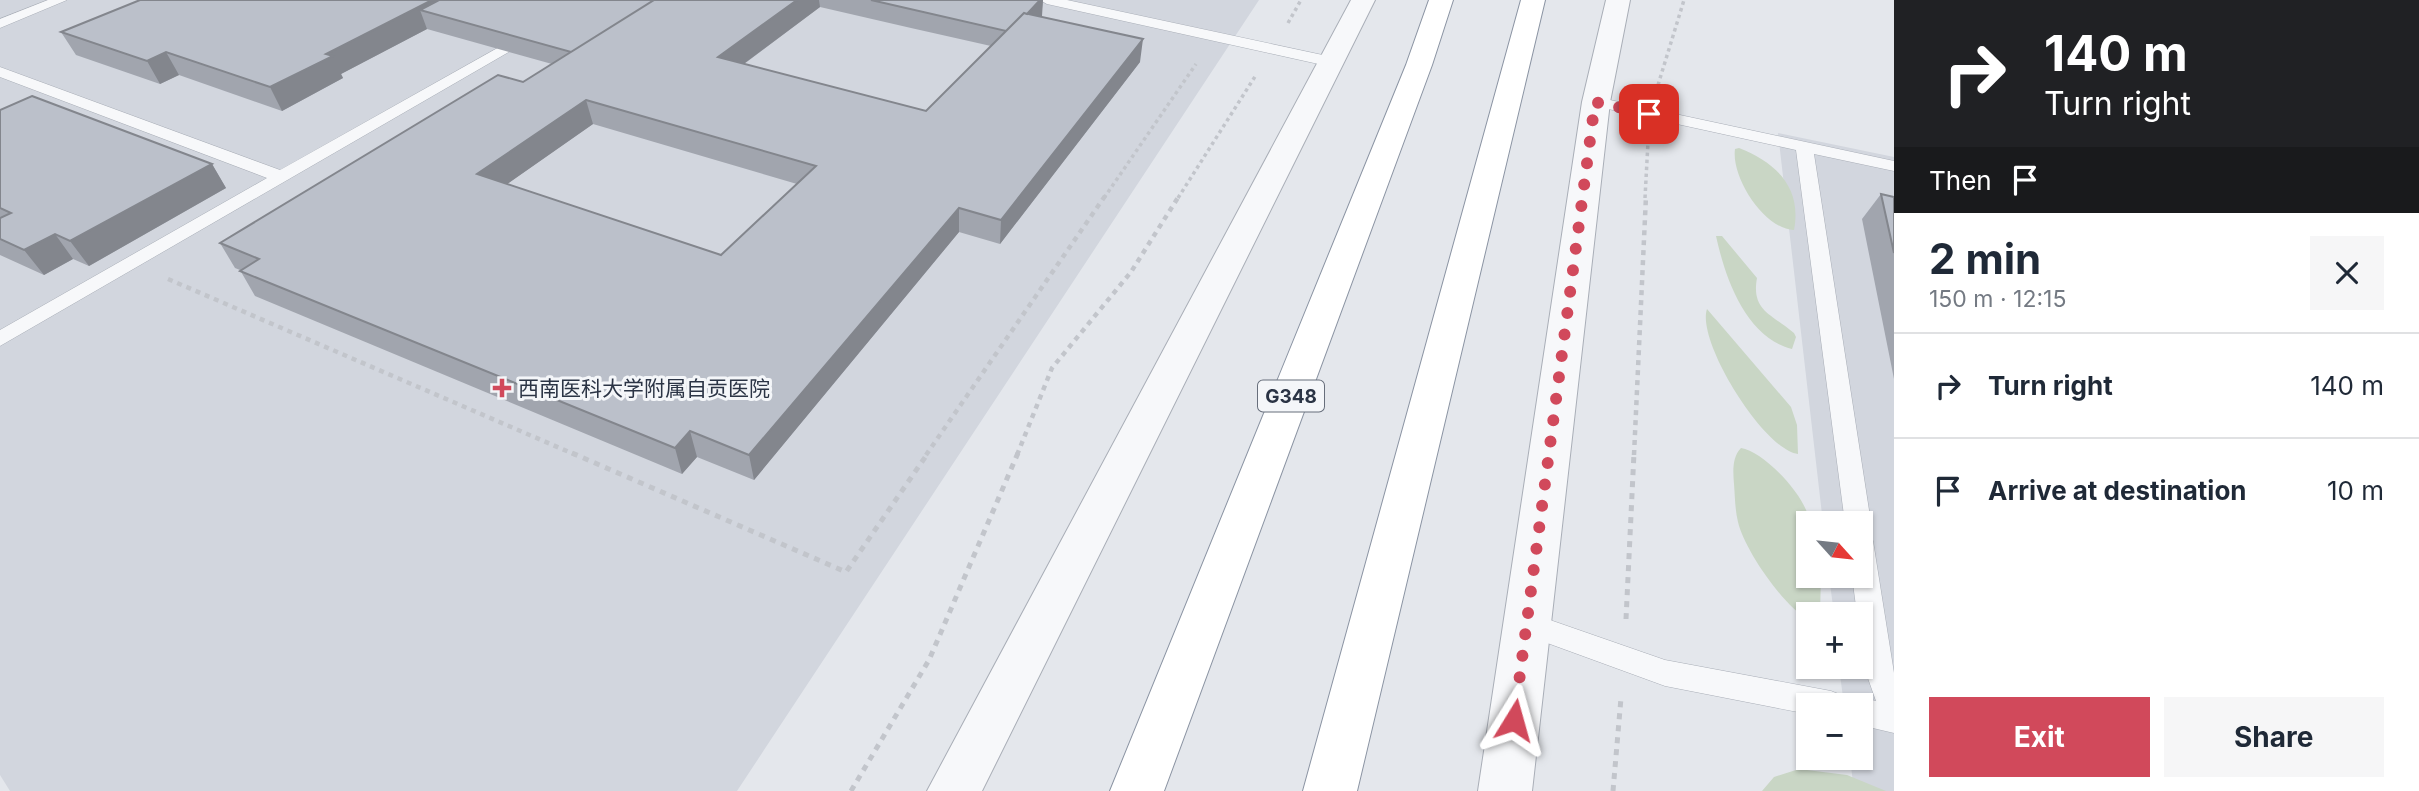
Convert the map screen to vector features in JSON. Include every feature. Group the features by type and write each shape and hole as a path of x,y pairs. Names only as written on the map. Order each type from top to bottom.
{"highway":[{"name":"G348","path":"1137,791 1419,65 1441,0"},
{"path":"1330,791 1533,0"}],"street":[{"path":"954,791 1363,0"},
{"path":"1505,791 1595,102 1618,0"}],"lane":[{"path":"0,23 60,0"},
{"path":"1047,0 1332,62"},
{"path":"0,339 541,27"},
{"path":"0,72 282,177"},
{"path":"1595,102 1894,166"},
{"path":"1804,147 1856,511"},
{"path":"1867,588 1878,667 1894,709"},
{"path":"1527,624 1624,660 1698,682 1796,699"},
{"path":"1873,714 1894,719"}],"path":[{"path":"850,791 929,660 1052,368 1131,272 1301,0"},
{"path":"1613,791 1624,660 1649,114 1684,0"},
{"path":"132,263 846,572 1215,37"}],"shaded area":[{"name":"西南医科大学附属自贡医院","path":"0,0 1259,0 737,791 10,791 0,775"},
{"path":"1778,133 1894,157 1894,791 1854,791 1851,770 1873,770 1873,693 1842,693 1841,679 1873,679 1873,602 1832,602 1831,588 1873,588 1873,511 1822,511"}],"green space":[{"path":"1739,148 1765,161 1784,179 1794,202 1794,230 1772,221 1752,200 1738,173 1735,149"},
{"path":"1716,236 1722,236 1757,278 1757,298 1760,305 1794,333 1796,337 1792,349 1762,332 1750,319 1732,287"},
{"path":"1707,309 1791,407 1797,425 1798,454 1784,448 1768,434 1736,392 1712,345 1706,324"},
{"path":"1741,448 1751,451 1773,467 1802,501 1807,511 1796,511 1796,588 1821,588 1820,602 1796,602 1796,610 1756,561 1738,522 1733,475 1736,456"},
{"path":"1796,770 1847,775 1886,791 1762,791 1774,777"}],"building":[{"path":"140,0 432,0 326,54 333,56 270,87 166,52 147,61 61,32"},
{"path":"439,0 654,0 571,52 420,10"},
{"path":"654,0 797,0 718,57 926,111 1024,13 1143,39 1001,220 959,208 749,455 690,431 675,448 240,271 259,259 220,243 498,75 523,82","holes":["586,100 816,166 721,255 477,174"]},
{"path":"871,0 1040,0 1006,31"},
{"path":"32,96 212,164 70,241 55,234 24,250 0,239 0,218 11,213 0,208 0,110"},
{"path":"1881,194 1894,197 1894,253"}],"place":[{"name":"西南医科大学附属自贡医院","path":"502,388"}],"route":[{"path":"1514,720 1595,102 1649,114"}]}
